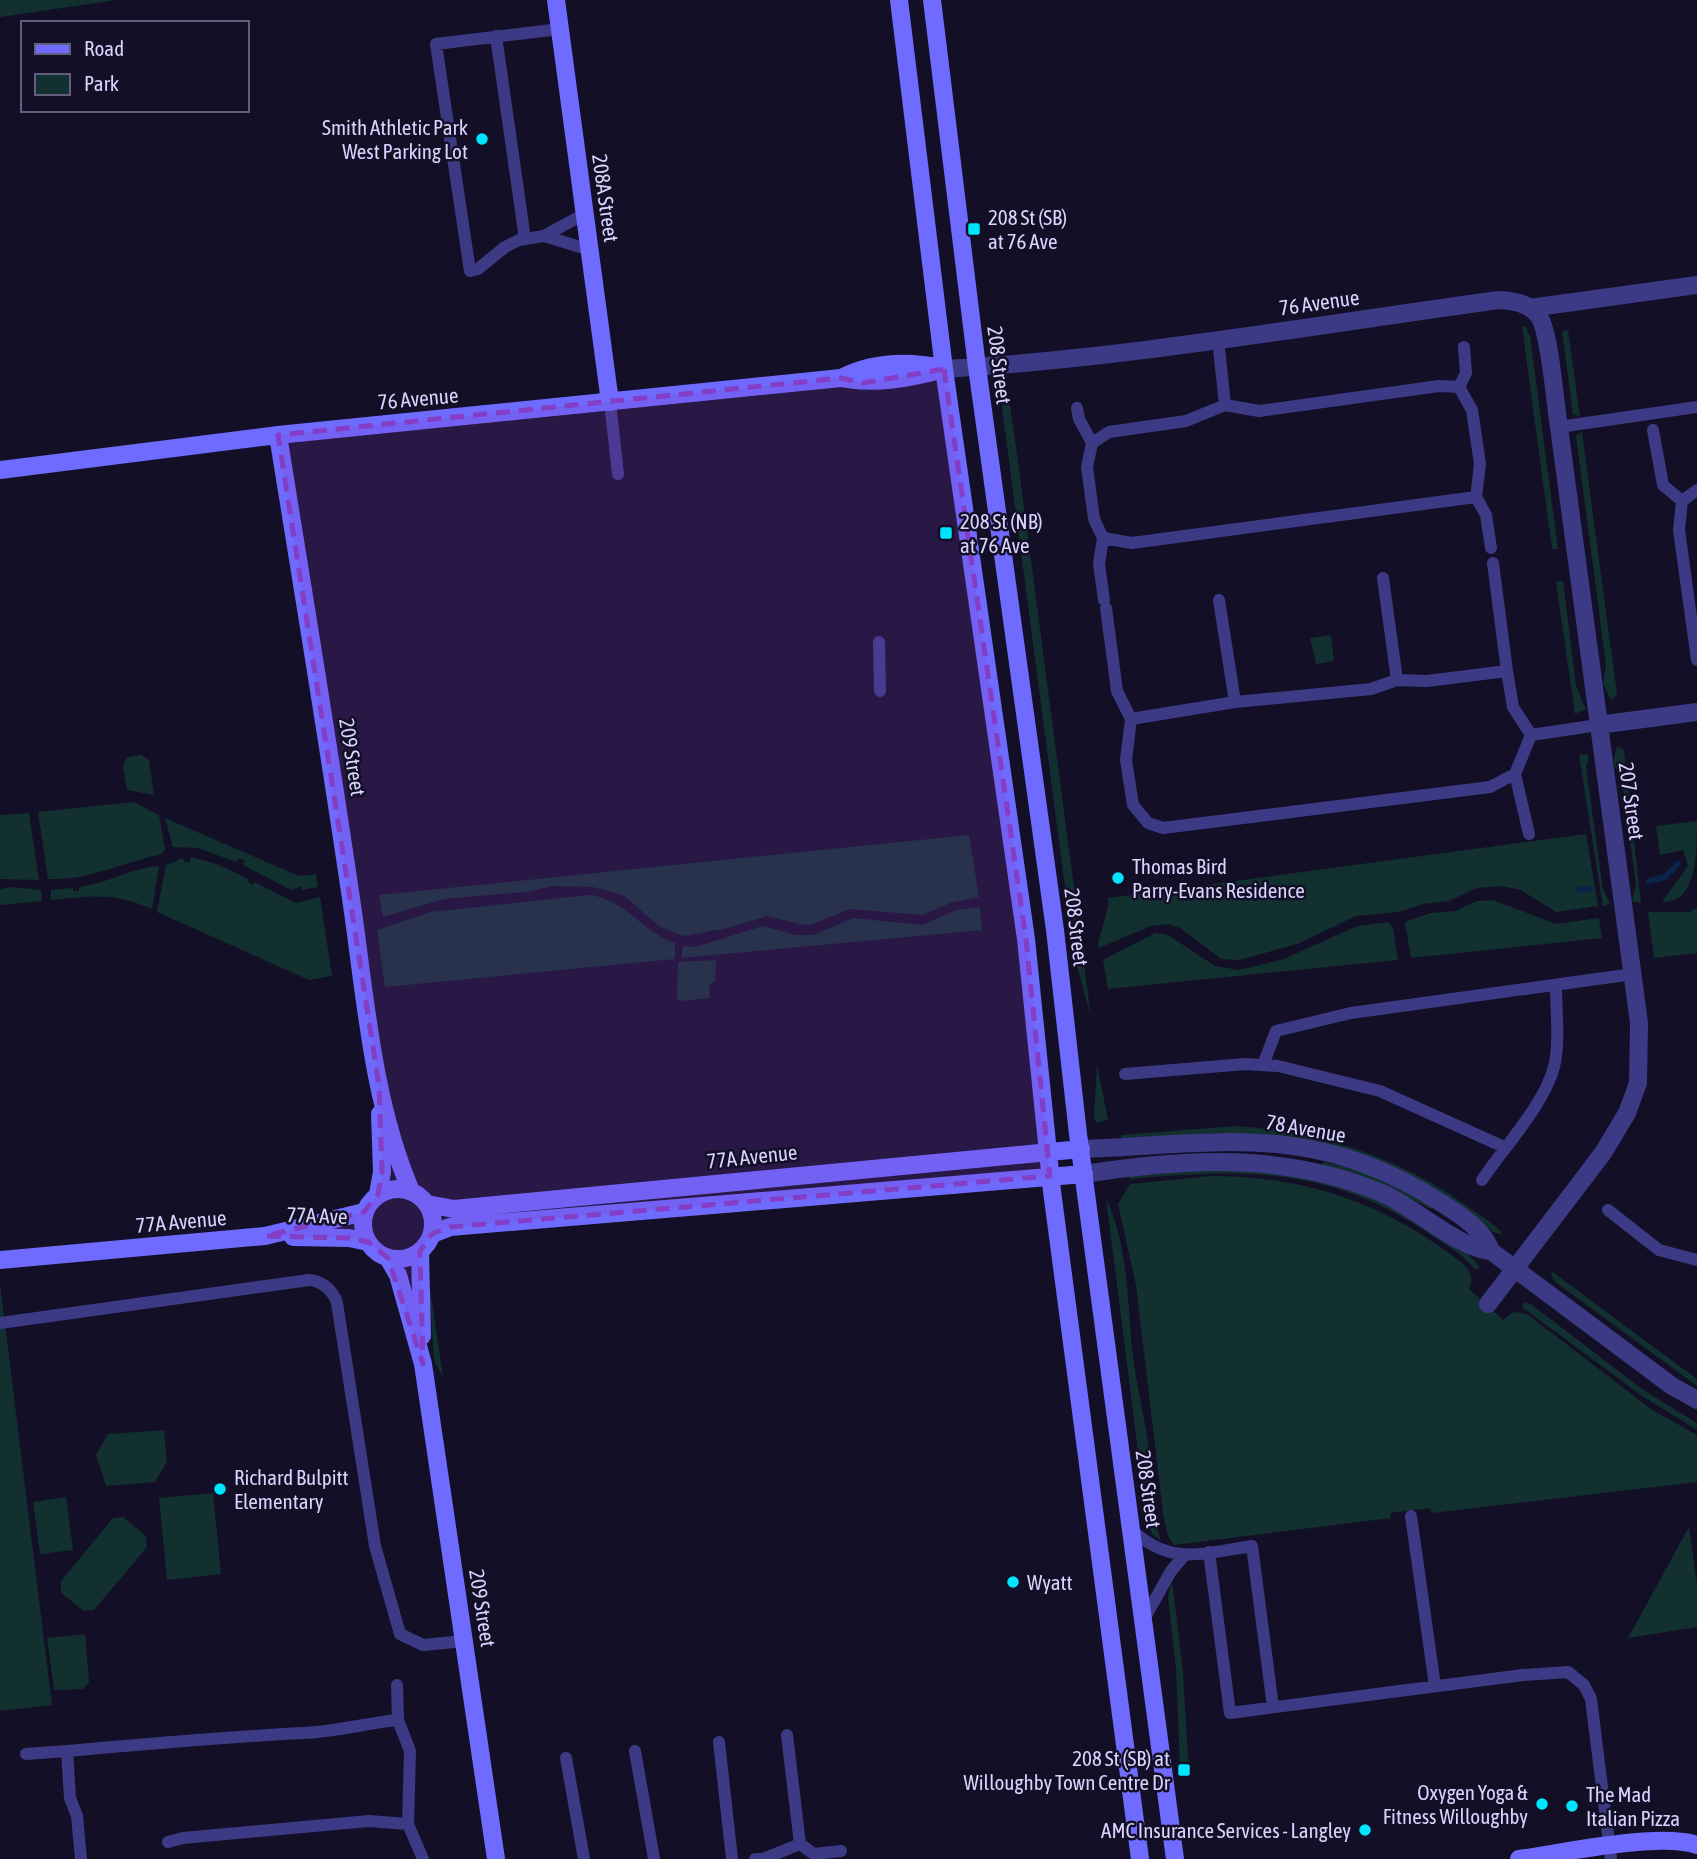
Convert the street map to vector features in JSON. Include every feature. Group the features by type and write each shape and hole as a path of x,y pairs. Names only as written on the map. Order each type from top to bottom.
{"street":[{"name":"208A Street","path":"556,0 610,402"},
{"path":"899,0 944,369 1026,939 1050,1176 1140,1859"},
{"name":"208 Street","path":"932,0 977,367 1054,917 1084,1174 1175,1859"},
{"name":"76 Avenue","path":"0,470 278,435 841,378 863,383 918,376 944,369 1218,339 1499,300 1517,301 1530,308 1697,285"},
{"name":"207 Street","path":"1488,1304 1603,1153 1627,1113 1637,1083 1641,1054 1633,974 1559,427 1543,324 1530,308"},
{"name":"209 Street","path":"278,435 379,1086 382,1172 378,1195"},
{"path":"1598,725 1697,712"},
{"name":"209 Street","path":"379,1086 411,1191"},
{"name":"78 Avenue","path":"1081,1149 1255,1141 1311,1148 1367,1163 1414,1186 1480,1233 1491,1251 1672,1386 1697,1400"},
{"name":"77A Avenue","path":"428,1204 454,1209 1081,1149"},
{"name":"78 Avenue","path":"1084,1174 1209,1161 1300,1167 1344,1178 1386,1195 1426,1216 1468,1246 1491,1251"},
{"path":"432,1234 432,1213 428,1204 411,1191 388,1190 378,1195 365,1212 363,1223 368,1242 388,1258 410,1257 420,1251 432,1234 450,1227 1084,1174"},
{"name":"77A Avenue","path":"0,1260 265,1236 365,1212"},
{"name":"77A Ave","path":"265,1236 349,1238 368,1242"},
{"name":"209 Street","path":"420,1251 423,1364"},
{"name":"209 Street","path":"388,1258 398,1275 423,1364 496,1859"},
{"path":"1519,1859 1611,1853 1672,1840 1697,1845"}],"lane":[{"path":"560,29 436,44 470,271 478,269 505,247 525,239 544,236 586,213"},
{"path":"496,36 525,239"},
{"path":"544,236 590,250"},
{"path":"1218,339 1226,405"},
{"path":"1464,347 1466,367 1459,387 1472,410 1480,464 1476,497 1486,515 1491,548"},
{"path":"1092,443 1109,432 1186,421 1226,405 1259,411 1439,386 1459,387"},
{"path":"610,402 618,474"},
{"path":"1559,427 1697,407"},
{"path":"1077,408 1079,419 1092,443 1087,467 1094,519 1103,538 1099,564 1117,691 1131,719 1126,760 1133,805 1149,823 1163,828 1490,787 1515,774"},
{"path":"1653,430 1663,485 1682,501"},
{"path":"1682,501 1697,491"},
{"path":"1103,538 1132,543 1476,497"},
{"path":"1682,501 1679,530 1697,660"},
{"path":"1493,563 1513,707 1531,735"},
{"path":"1383,579 1398,680"},
{"path":"1219,600 1235,702"},
{"path":"879,642 880,691"},
{"path":"1131,719 1235,702 1370,689 1398,680 1427,681 1507,671"},
{"path":"1531,735 1598,725"},
{"path":"1529,834 1515,774 1531,735"},
{"path":"1264,1065 1276,1031 1351,1013 1633,974"},
{"path":"1482,1180 1545,1091 1554,1067 1557,1045 1556,986"},
{"path":"1125,1074 1264,1065 1380,1091 1504,1147"},
{"path":"1608,1210 1659,1250 1697,1260"},
{"path":"0,1323 309,1280 321,1283 332,1292 337,1303 375,1546 400,1634 423,1644 465,1641"},
{"path":"1412,1516 1435,1686"},
{"path":"1131,1529 1154,1546 1183,1557 1252,1546 1273,1707"},
{"path":"1209,1552 1230,1713 1435,1686 1568,1672 1584,1685 1591,1699 1611,1853"},
{"path":"1143,1621 1171,1571 1183,1557"},
{"path":"397,1685 398,1720 410,1751 408,1824 423,1859"},
{"path":"26,1754 188,1743 271,1733 304,1733 398,1720"},
{"path":"787,1735 800,1844 814,1854 841,1851"},
{"path":"719,1742 732,1859"},
{"path":"67,1751 70,1798 77,1816 81,1859"},
{"path":"635,1751 654,1859"},
{"path":"566,1758 584,1859"},
{"path":"168,1842 183,1838 369,1821 408,1824"},
{"path":"755,1859 764,1859 800,1844"}],"highlighted area":[{"path":"944,369 1026,939 1050,1176 450,1227 432,1234 420,1251 423,1364 388,1258 368,1242 349,1238 265,1236 364,1212 378,1194 382,1172 379,1086 278,435 841,378 863,383"}],"green space":[{"path":"0,0 117,0 0,17"},
{"path":"1525,326 1530,336 1558,549 1552,549 1522,327"},
{"path":"1568,330 1580,417 1573,414 1562,331"},
{"path":"1005,395 1009,398 1017,454 1091,1017 1074,955 1002,408"},
{"path":"1582,432 1617,694 1611,700 1603,684 1606,665 1576,436"},
{"path":"1563,581 1576,686 1586,709 1575,714 1556,582"},
{"path":"1331,635 1334,661 1316,664 1310,638"},
{"path":"1617,746 1624,750 1641,903 1632,901 1636,884 1622,780 1613,763"},
{"path":"141,755 149,760 154,795 127,790 123,766 127,757"},
{"path":"1579,755 1589,756 1586,767 1603,890 1610,903 1603,907"},
{"path":"133,802 159,815 165,849 162,854 92,874 48,879 38,812"},
{"path":"29,813 39,880 0,879 0,815"},
{"path":"165,818 299,876 316,874 318,887 302,890 301,886 291,890 243,865 245,861 239,858 236,862 198,848 173,847"},
{"path":"1697,821 1693,875 1682,895 1662,902 1688,866 1683,850 1660,855 1656,826"},
{"path":"1586,834 1598,906 1556,912 1521,890 1502,886 1477,888 1449,901 1423,904 1399,912 1356,916 1297,944 1239,960 1221,959 1180,928 1168,924 1151,926 1099,948 1098,945 1108,898"},
{"path":"969,835 979,897 950,903 923,915 850,909 804,925 767,916 728,928 684,936 660,927 623,895 593,887 553,886 526,892 444,899 383,917 379,895"},
{"path":"190,857 214,863 249,879 248,882 252,885 255,882 296,903 320,897 332,976 309,980 157,912 166,865 183,858 184,862 190,862"},
{"path":"159,866 152,909 125,900 103,897 51,900 51,890 73,888 73,891 79,891 79,887"},
{"path":"13,887 41,890 42,901 0,905 0,889"},
{"path":"590,895 614,903 653,932 675,943 675,959 385,987 377,930 431,912"},
{"path":"1493,900 1556,924 1599,918 1602,938 1411,958 1405,922 1430,913 1455,911 1477,901"},
{"path":"980,907 982,930 681,958 683,946 695,947 763,926 796,935 814,935 853,918 923,925 956,910"},
{"path":"1697,908 1697,953 1654,958 1648,912 1689,912"},
{"path":"1388,922 1393,928 1398,960 1108,989 1103,960 1155,933 1168,935 1215,966 1239,970 1284,959 1357,926"},
{"path":"716,960 715,982 709,984 710,998 680,1001 677,998 678,962"},
{"path":"1097,1064 1108,1120 1096,1123 1094,1116"},
{"path":"1236,1126 1299,1134 1359,1150 1388,1161 1444,1191 1489,1221 1503,1235 1493,1232 1456,1205 1275,1136 1221,1133 1121,1140 1121,1135"},
{"path":"1323,1162 1372,1173 1432,1207 1431,1209 1405,1196 1323,1166"},
{"path":"1201,1166 1281,1169 1338,1185 1421,1222 1466,1252 1480,1268 1475,1270 1452,1249 1389,1210 1353,1194 1318,1183 1246,1174 1130,1179 1129,1173"},
{"path":"1211,1176 1274,1180 1304,1186 1362,1204 1416,1232 1465,1265 1471,1276 1469,1289 1503,1320 1513,1312 1527,1314 1651,1409 1697,1435 1697,1482 1432,1513 1430,1508 1390,1513 1391,1518 1174,1545 1168,1536 1163,1513 1136,1285 1118,1204 1130,1184"},
{"path":"1106,1199 1114,1217 1123,1256 1133,1356 1161,1541 1152,1534 1147,1522"},
{"path":"1550,1270 1697,1379 1697,1386 1554,1281"},
{"path":"429,1282 443,1377 434,1361"},
{"path":"0,1284 52,1705 0,1711"},
{"path":"1524,1302 1532,1305 1645,1391 1697,1423 1697,1430 1642,1396 1522,1307"},
{"path":"164,1430 167,1462 155,1482 106,1486 96,1455 108,1434"},
{"path":"213,1493 221,1574 167,1580 159,1498"},
{"path":"66,1497 73,1550 40,1554 33,1502"},
{"path":"123,1517 146,1536 147,1547 94,1610 84,1611 61,1593 61,1581 113,1518"},
{"path":"1689,1527 1697,1584 1697,1627 1628,1638"},
{"path":"1172,1581 1183,1671 1188,1759 1191,1764 1180,1766 1176,1669 1168,1597"},
{"path":"85,1634 89,1682 83,1689 54,1690 47,1638"}],"waterway":[{"path":"1649,881 1665,877 1678,864"},
{"path":"1579,890 1590,889"}],"place":[{"name":"Smith Athletic Park West Parking Lot","path":"482,139"},
{"name":"208 St (SB) at 76 Ave","path":"974,229"},
{"name":"208 St (NB) at 76 Ave","path":"946,533"},
{"name":"Thomas Bird Parry-Evans Residence","path":"1118,878"},
{"name":"Richard Bulpitt Elementary","path":"220,1489"},
{"name":"Wyatt","path":"1013,1582"},
{"name":"208 St (SB) at Willoughby Town Centre Dr","path":"1184,1770"},
{"name":"Oxygen Yoga & Fitness Willoughby","path":"1542,1804"},
{"name":"The Mad Italian Pizza","path":"1572,1806"},
{"name":"AMC Insurance Services - Langley","path":"1365,1830"}]}
